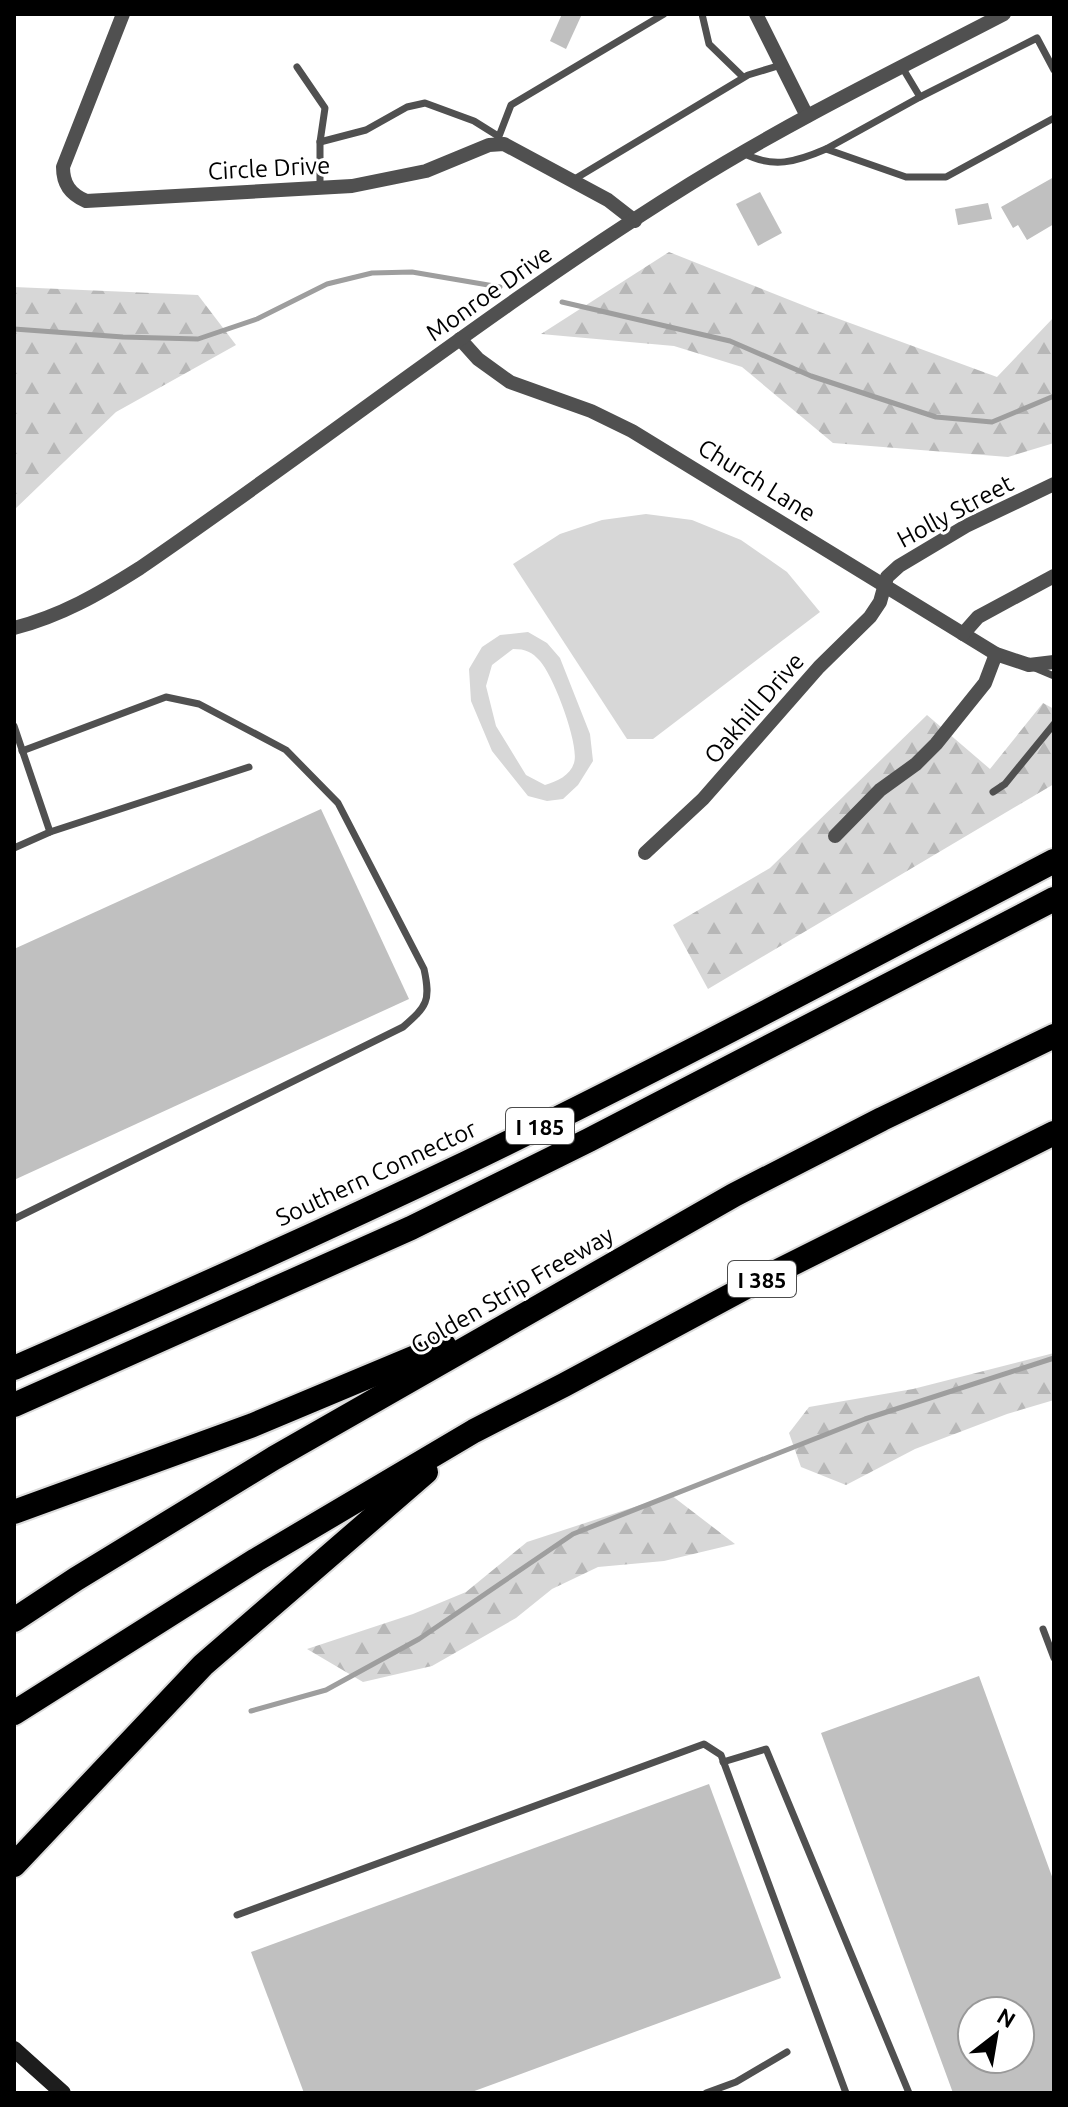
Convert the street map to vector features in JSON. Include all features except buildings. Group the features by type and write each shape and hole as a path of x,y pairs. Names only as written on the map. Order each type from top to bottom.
{"highway":[{"name":"Southern Connector","path":"14,1368 194,1290 467,1162 650,1071 1054,861"},
{"name":"I 185","path":"14,1405 146,1349 411,1228 589,1140 1054,899"},
{"name":"Golden Strip Freeway","path":"14,1620 113,1555 274,1458 734,1195 1054,1036"},
{"name":"I 385","path":"14,1713 256,1560 474,1431 750,1285 1054,1133"},
{"path":"14,1512 253,1425 543,1304"},
{"path":"14,1865 203,1665 474,1431"}],"street":[{"name":"Circle Drive","path":"123,14 65,159 63,177 71,192 86,201 352,186 426,171 497,140"},
{"path":"756,14 807,116"},
{"name":"Monroe Drive","path":"14,628 82,604 140,568 526,292 692,182 807,116 1004,14"},
{"path":"497,140 608,200 635,221"},
{"name":"Church Lane","path":"460,339 478,359 510,382 591,411 632,431 996,654 1029,665"},
{"name":"Holly Street","path":"883,584 899,566 966,526 1054,484"},
{"path":"963,634 978,617 1054,576"},
{"name":"Oakhill Drive","path":"645,853 703,799 819,667 870,617 880,602 883,584"},
{"path":"835,836 880,790 916,764 936,744 985,683 996,654"},
{"path":"1029,665 1054,662"},
{"path":"14,2049 63,2093"},
{"path":"14,2063 45,2079"}],"lane":[{"path":"320,142 366,130 407,107 425,103 474,121 497,140 511,105 664,14"},
{"path":"702,14 709,44 743,77"},
{"path":"743,153 766,163 803,159 1037,38 1054,70"},
{"path":"573,180 743,77 783,65"},
{"path":"297,67 325,108 320,142 320,188"},
{"path":"902,67 920,97"},
{"path":"826,149 906,177 946,177 1054,118"},
{"path":"1029,665 1054,676"},
{"path":"14,1219 403,1027 425,1008 429,991 424,969 338,803 286,750 199,704 166,697 22,751"},
{"path":"993,792 1005,784 1054,724"},
{"path":"14,726 50,832"},
{"path":"14,848 50,832 249,767"},
{"path":"1043,1629 1054,1658"},
{"path":"237,1915 704,1744 721,1755 846,2093"},
{"path":"723,1762 766,1749 909,2093"},
{"path":"706,2093 736,2082 787,2052"},
{"path":"736,2082 737,2093"}],"green space":[{"path":"669,252 997,377 1054,317 1054,443 1008,457 833,443 742,367 674,346 541,334"},
{"path":"14,287 198,295 236,345 116,412 14,510"},
{"path":"646,514 692,520 741,540 787,572 820,612 653,739 627,739 513,564 560,534 602,520"},
{"path":"528,632 547,643 560,658 590,734 593,761 578,785 563,799 547,801 528,796 492,751 471,701 469,669 482,647 500,635","holes":["513,649 525,650 540,661 552,680 573,741 575,754 572,768 545,785 526,775 496,726 486,686 492,665"]},
{"path":"1043,703 1054,709 1054,784 708,989 673,925 770,868 927,715 990,769"},
{"path":"1054,1353 1054,1400 1007,1414 915,1449 846,1485 801,1467 789,1433 809,1407 913,1389"},
{"path":"671,1495 735,1544 664,1561 598,1567 552,1589 516,1618 432,1666 363,1682 307,1649 413,1614 466,1592 527,1542"}],"waterway":[{"path":"14,329 198,339 257,319 327,284 372,273 412,272 500,287"},
{"path":"562,302 730,341 811,376 936,417 992,422 1054,396"},
{"path":"251,1711 326,1690 419,1639 573,1534 865,1419 1054,1358"}]}
